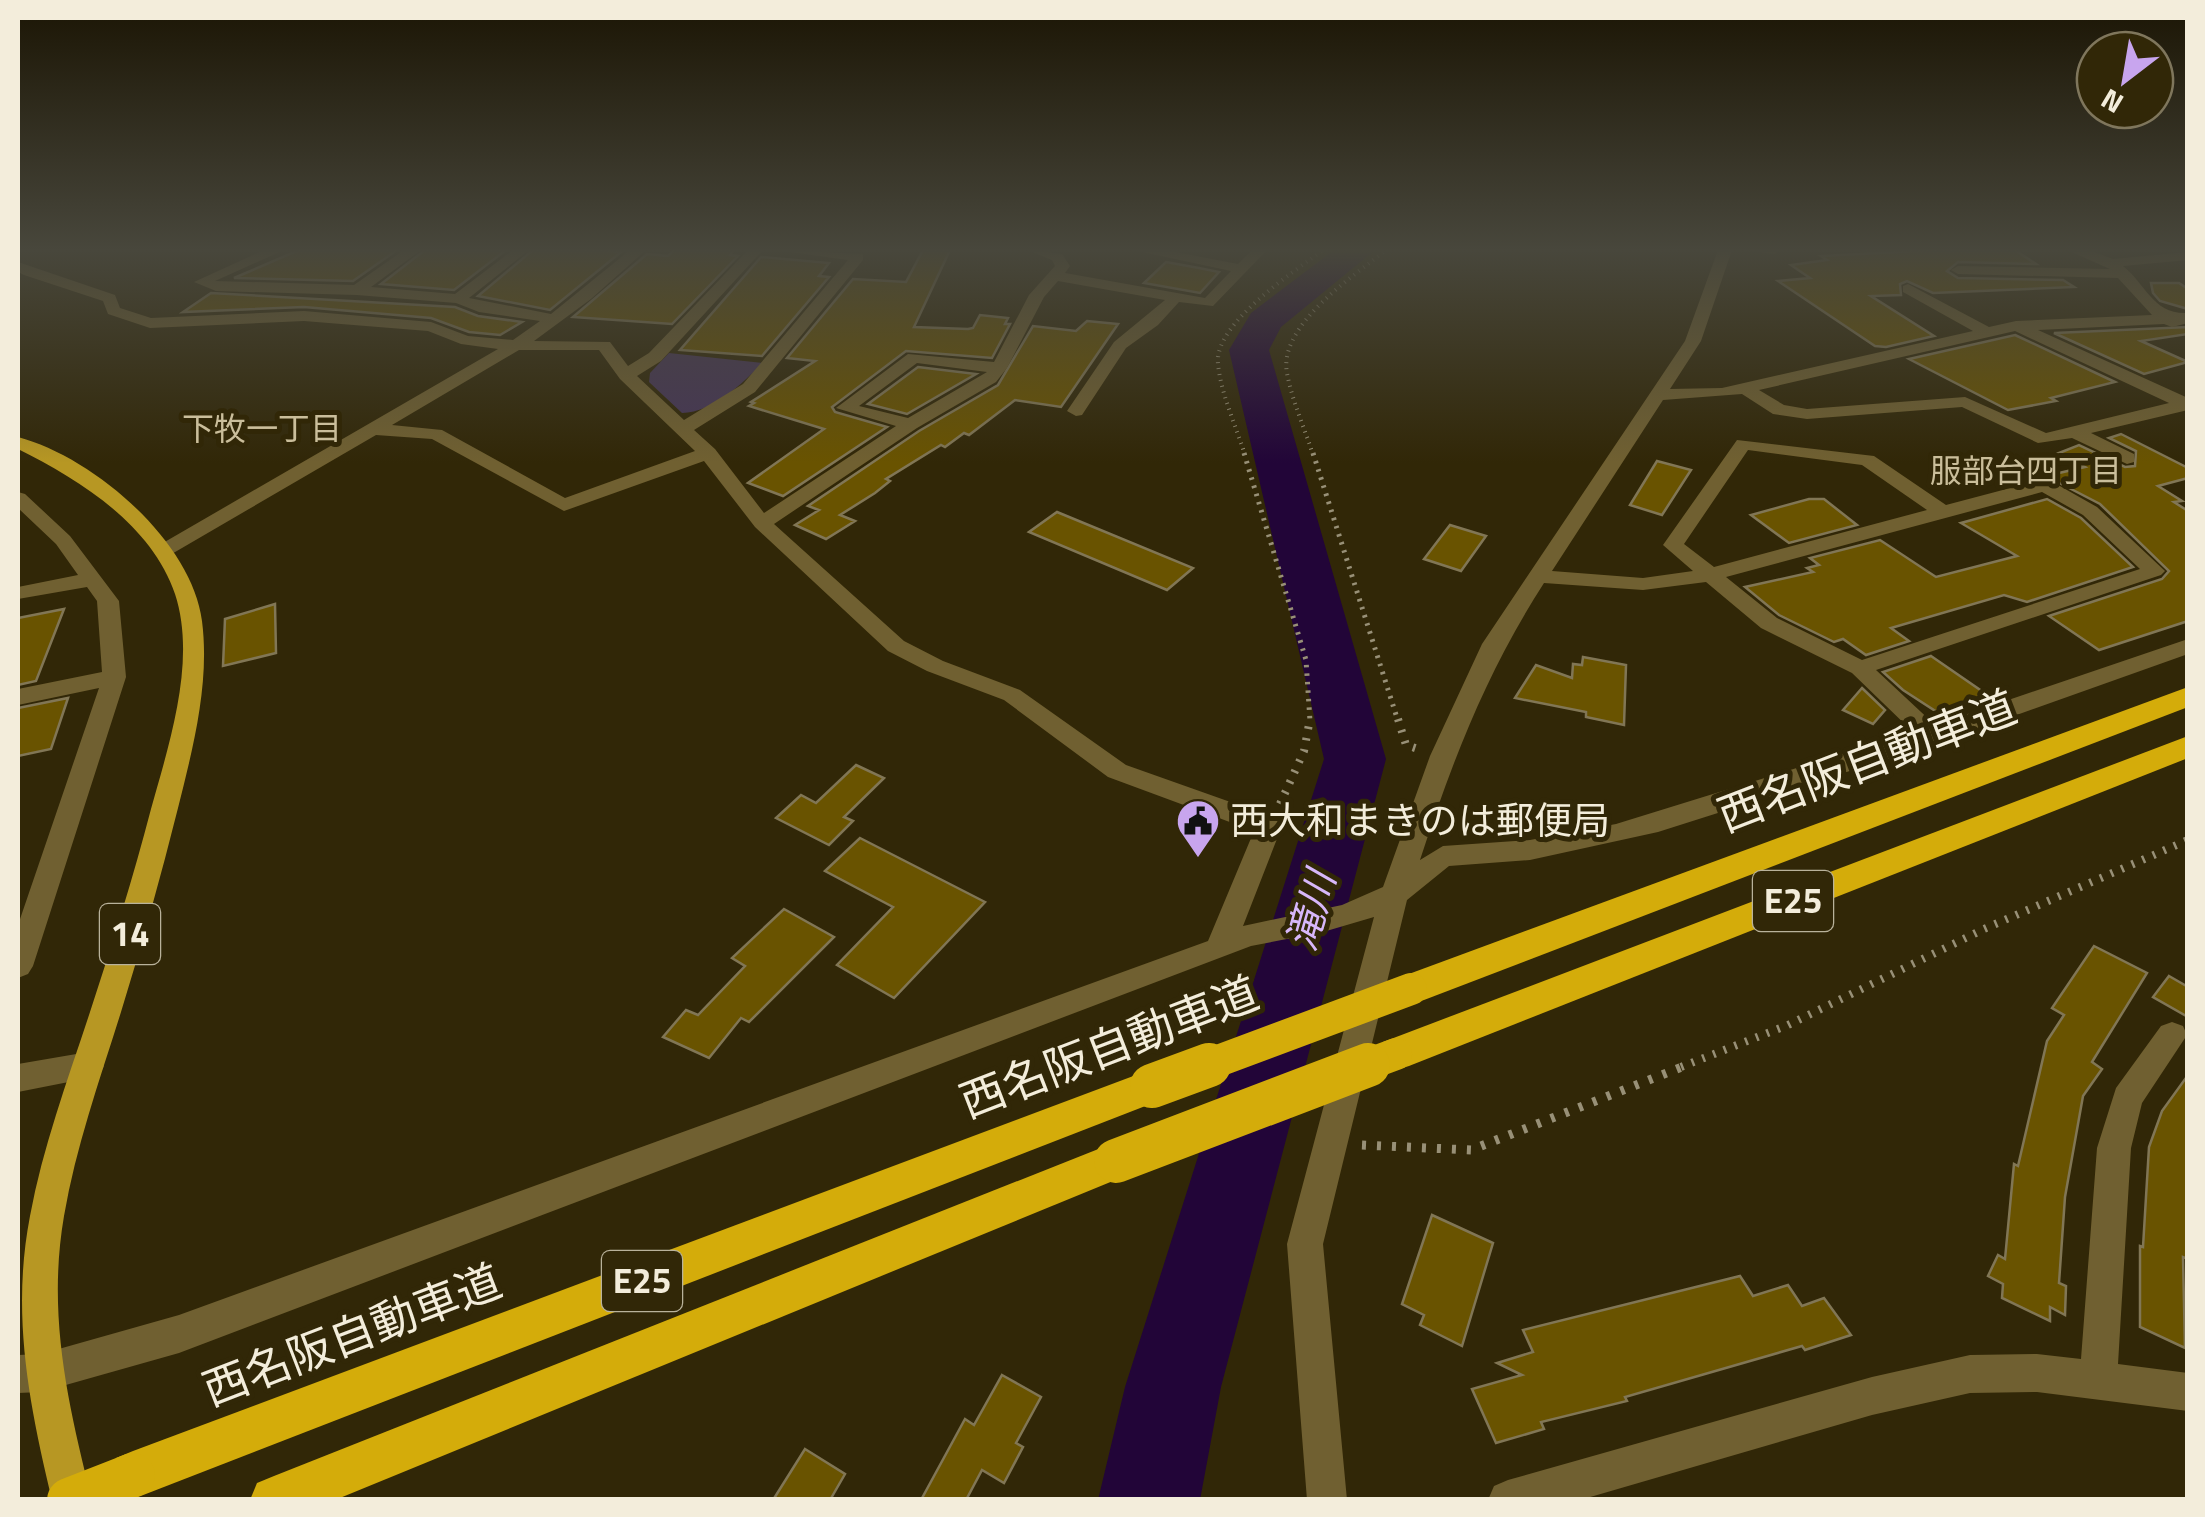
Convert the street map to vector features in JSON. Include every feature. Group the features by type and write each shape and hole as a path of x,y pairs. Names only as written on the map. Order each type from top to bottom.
{"highway":[{"name":"西名阪自動車道","path":"70,1500 1152,1086 2188,696"},
{"name":"E25","path":"274,1500 1116,1162 2188,746"}],"main road":[{"name":"14","path":"18,442 68,464 112,498 164,551 187,596 194,670 178,756 144,887 62,1145 38,1277 30,1374 70,1500"}],"street":[{"path":"146,321 181,321"},
{"path":"370,321 431,327 444,336 470,342 604,345 626,375 708,454 762,523 896,646 935,666 1012,694 1117,771 1270,826 1230,943"},
{"path":"164,551 553,321"},
{"path":"626,375 655,357 689,321"},
{"path":"680,430 749,388 807,321"},
{"path":"762,523 911,424 990,378 1024,321"},
{"path":"1076,411 1120,345 1153,321"},
{"path":"1327,1500 1306,1244 1393,898 1442,756 1493,644 1693,341 1700,321"},
{"path":"1966,321 1986,332"},
{"path":"1658,395 1744,388 2016,326 2114,321"},
{"path":"2016,326 2187,405"},
{"path":"911,424 845,408 914,358 999,368"},
{"path":"1744,388 1779,410 1807,414 1954,400 2044,438 2077,434 2187,405"},
{"path":"372,429 436,434 564,505 708,454"},
{"path":"2077,434 2128,458"},
{"path":"1932,736 1860,668 1769,623 1706,576 1673,545 1743,444 1867,460 1943,512"},
{"path":"1537,576 1643,584 1706,576 2044,485 2090,511 2154,570 1860,668"},
{"path":"18,966 114,677 108,601 62,540 20,502"},
{"path":"18,593 93,579"},
{"path":"30,1374 179,1334 1230,943 1326,921 1393,898 1443,856 1478,857 1634,830 1932,736 2188,646"},
{"path":"18,697 114,677"},
{"path":"2098,1382 2114,1148 2127,1098 2172,1035"},
{"path":"18,1078 88,1066"},
{"path":"1508,1500 1872,1396 1970,1374 2036,1373 2188,1392"}],"path":[{"path":"1239,321 1218,356 1222,380 1314,698 1299,764 1270,826"},
{"path":"1304,321 1285,353 1286,370 1406,745 1442,756"},
{"path":"1330,1144 1471,1150 1788,1025 1984,929 2188,840"}],"shaded area":[{"path":"669,353 763,363 716,402 682,413 649,382 650,373"}],"building":[{"path":"439,321 522,322 500,335 469,332"},
{"path":"627,321 675,321 672,324"},
{"path":"705,321 792,321 762,356 680,350"},
{"path":"818,321 917,321 914,327 968,329 977,321 1010,324 992,358 906,351 832,407 835,412 887,427 783,496 748,483 824,429 749,406 815,361 787,358"},
{"path":"1087,321 1118,324 1061,407 1015,400 969,435 964,433 945,447 941,445 886,479 890,481 840,515 855,521 826,539 795,525 819,510 808,506 919,431 998,385 1033,326 1076,331"},
{"path":"1837,321 1910,321 1934,336 1886,347 1875,346"},
{"path":"2188,327 2188,334 2141,341 2188,362 2144,374 2054,333"},
{"path":"2015,335 2115,382 2051,398 2056,401 2008,410 1909,359"},
{"path":"918,367 976,374 907,414 868,404"},
{"path":"2121,434 2188,468 2188,478 2158,486 2182,501 2174,502 2188,511 2188,621 2099,650 2049,616 2162,579 2169,571 2100,504 2046,476 2085,467 2059,453 2079,445 2125,467 2135,466 2136,451 2109,438"},
{"path":"1657,461 1691,470 1662,515 1630,505"},
{"path":"1809,499 1824,499 1857,525 1789,543 1751,515"},
{"path":"2047,499 2081,518 2133,567 2027,602 2004,595 1891,628 1909,641 1866,655 1843,639 1834,642 1779,615 1745,587 1813,572 1807,568 1819,565 1810,558 1880,540 1936,577 2017,556 1961,523"},
{"path":"1057,512 1193,568 1167,590 1029,532"},
{"path":"1450,525 1486,536 1461,571 1424,559"},
{"path":"275,604 276,653 223,666 225,619"},
{"path":"64,609 36,681 18,685 18,618"},
{"path":"1931,656 1986,694 1937,712 1883,672"},
{"path":"1583,657 1626,665 1624,725 1586,717 1586,712 1515,698 1536,665 1572,678 1573,664 1582,665"},
{"path":"1862,688 1885,710 1873,724 1843,710"},
{"path":"68,698 51,749 18,756 18,708"},
{"path":"856,765 884,778 844,817 853,821 829,845 776,818 801,795 816,803"},
{"path":"860,838 985,902 894,998 837,965 893,907 825,871"},
{"path":"784,909 834,937 749,1022 741,1018 709,1058 663,1037 686,1010 698,1015 745,966 732,958"},
{"path":"2094,946 2147,973 2092,1062 2102,1069 2083,1096 2065,1197 2059,1283 2066,1286 2065,1315 2050,1307 2050,1321 2002,1298 2003,1284 1988,1276 1998,1255 2005,1259 2014,1164 2018,1166 2047,1041 2064,1015 2052,1008"},
{"path":"2169,976 2188,987 2188,1017 2153,997"},
{"path":"2188,1075 2185,1348 2140,1327 2140,1246 2143,1247 2149,1147 2162,1111"},
{"path":"1432,1215 1493,1243 1462,1346 1420,1325 1424,1315 1402,1304"},
{"path":"1740,1276 1753,1296 1788,1285 1802,1306 1824,1298 1851,1335 1625,1397 1627,1401 1541,1422 1544,1429 1496,1443 1472,1389 1522,1375 1497,1363 1533,1352 1523,1330"},
{"path":"1002,1375 1041,1397 1016,1443 1023,1447 1004,1483 982,1470 966,1500 921,1500 965,1419 974,1425"},
{"path":"805,1449 845,1474 830,1500 773,1500"}],"waterway":[{"name":"滝川","path":"1149,1500 1173,1387 1355,759 1249,350 1265,321"}],"place":[{"name":"西大和まきのは郵便局","path":"1198,859"}],"district":[{"name":"下牧一丁目","path":"262,429"},
{"name":"服部台四丁目","path":"2026,471"}]}
